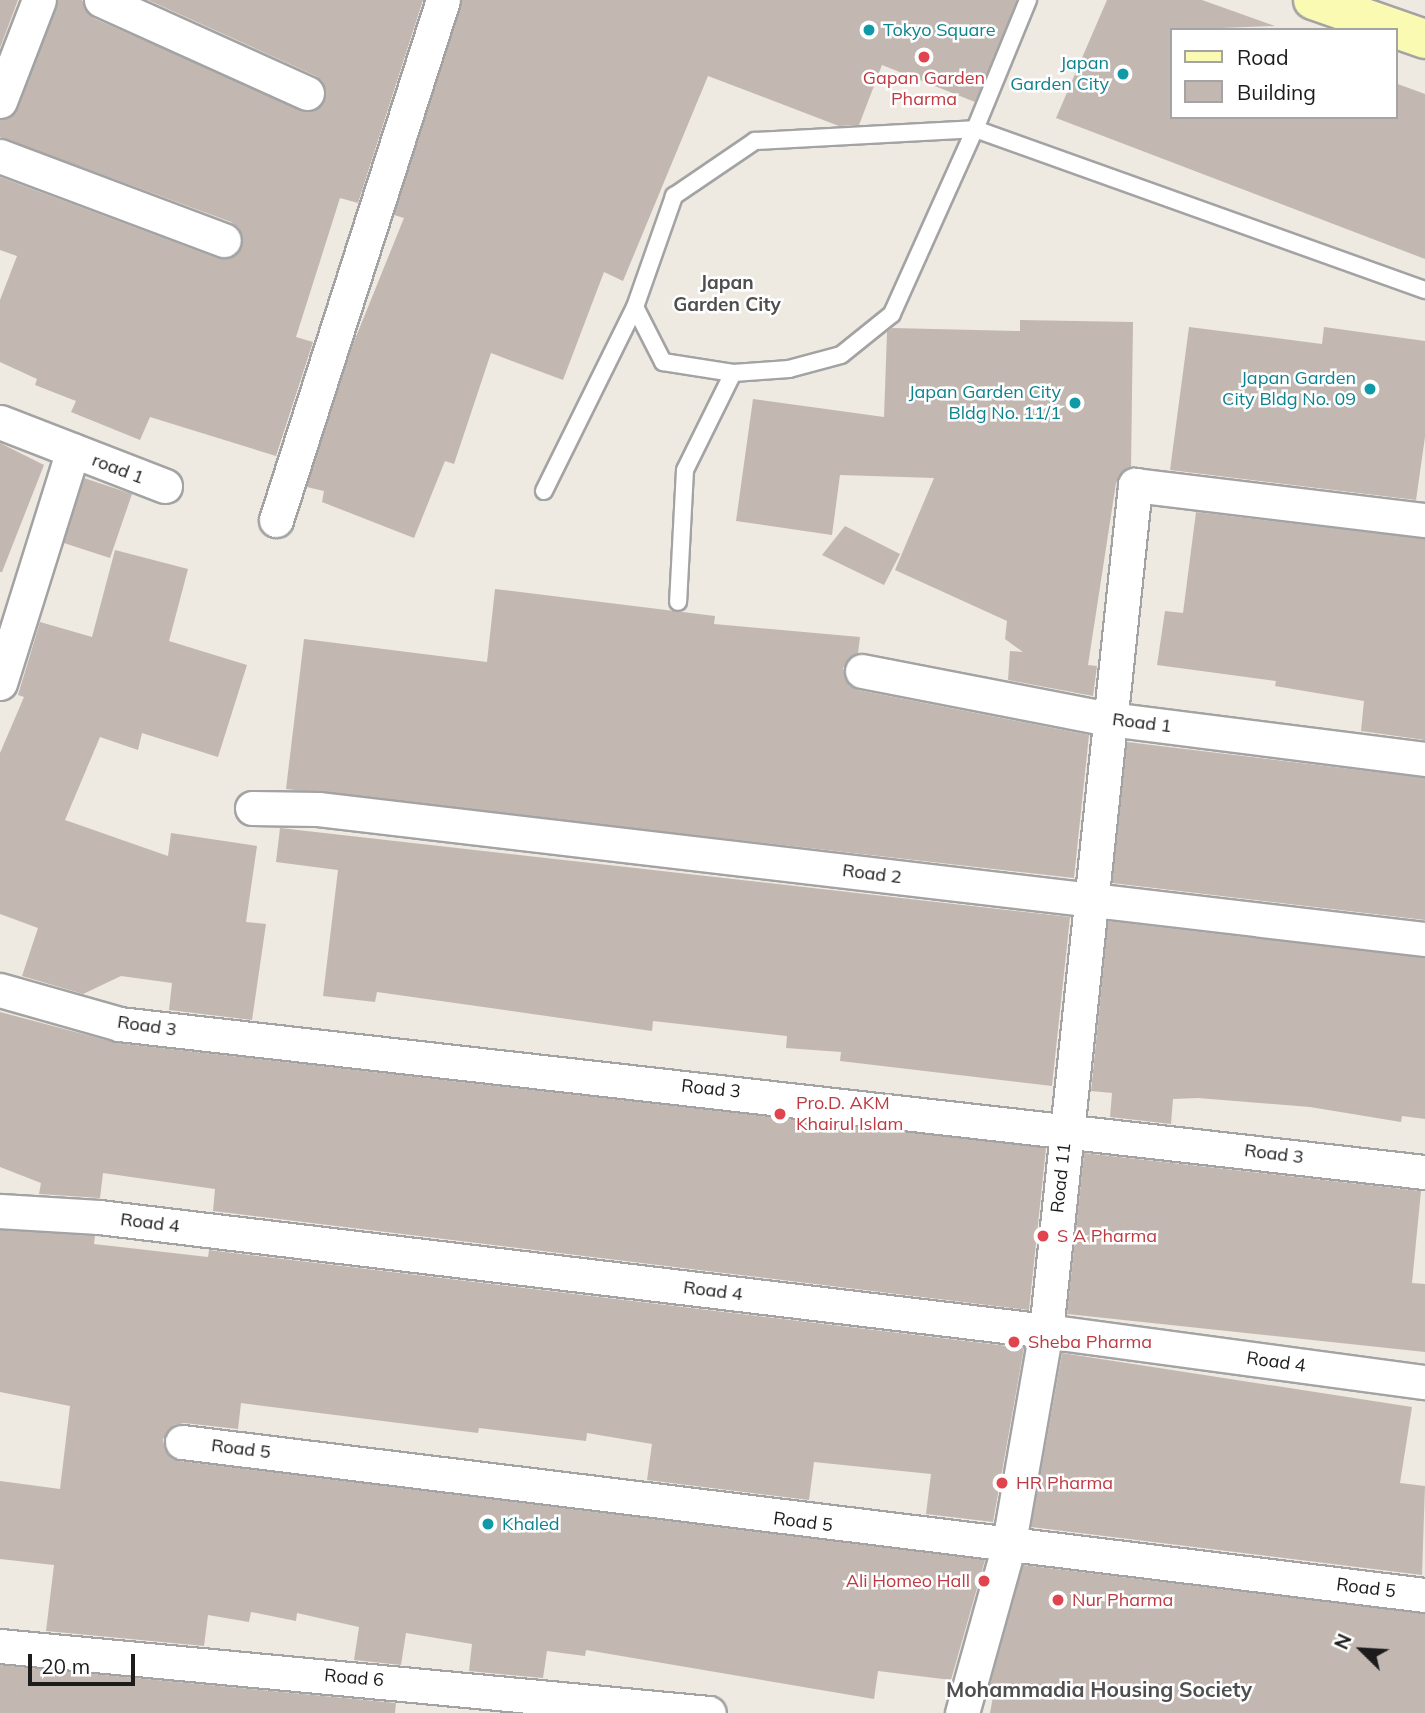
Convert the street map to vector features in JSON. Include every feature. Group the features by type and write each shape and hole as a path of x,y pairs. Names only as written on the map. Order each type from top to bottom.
{"main road":[{"path":"1314,0 1394,28"},
{"path":"1397,29 1425,39"}],"street":[{"path":"0,100 39,0"},
{"path":"101,0 307,93"},
{"path":"276,520 443,0"},
{"path":"0,156 223,240"},
{"name":"road 1","path":"0,422 165,486"},
{"path":"0,683 73,450"},
{"name":"Road 11","path":"962,1713 1009,1548 1046,1331 1135,485 1425,520"},
{"name":"Road 1","path":"862,671 1109,719 1425,759"},
{"name":"Road 2","path":"252,808 318,810 1425,939"},
{"name":"Road 3","path":"0,990 119,1024 1066,1129 1425,1172"},
{"name":"Road 4","path":"0,1210 99,1217 1046,1331 1425,1382"},
{"name":"Road 5","path":"182,1442 1009,1548 1425,1595"},
{"name":"Road 6","path":"0,1646 709,1713"}],"lane":[{"path":"635,307 663,362 733,373 789,369 841,355 892,314 975,129 1028,0"},
{"path":"544,491 635,307 674,196 755,141 975,129 1425,289"},
{"path":"678,602 685,470 733,373"}],"building":[{"path":"0,0 18,0 0,48"},
{"path":"58,0 82,0 93,18 308,112 325,100 323,82 316,76 148,0 423,0 358,203 340,198 296,337 313,342 276,456 150,417 140,440 71,412 76,401 35,385 37,379 0,362 0,300 17,256 0,250 0,177 217,258 236,255 242,246 239,228 231,222 0,137 0,120 18,108"},
{"path":"462,0 1017,0 975,102 882,65 859,125 839,126 708,76 623,281 604,272 563,380 491,353 454,464 445,461 414,538 322,502 324,491 307,487 349,354 404,218 394,215"},
{"path":"1107,0 1202,0 1275,26 1170,28 1170,119 1397,119 1397,84 1425,94 1425,259 1056,118"},
{"path":"1020,320 1133,322 1131,467 1116,483 1088,665 1097,666 1093,696 1008,680 1010,651 1023,652 1005,639 1007,621 895,570 934,478 840,475 832,535 736,521 753,399 884,417 887,332 892,328 1020,331"},
{"path":"1189,327 1322,344 1324,327 1425,341 1425,437 1416,500 1170,470"},
{"path":"0,443 44,465 2,572 0,572"},
{"path":"84,478 132,494 110,558 64,543"},
{"path":"1196,512 1425,539 1425,740 1361,731 1364,701 1275,686 1276,681 1157,665 1165,611 1183,613"},
{"path":"845,526 900,554 884,585 822,555"},
{"path":"115,550 188,569 169,641 247,665 218,757 142,733 138,750 100,737 65,820 168,856 171,833 257,846 246,922 266,924 252,1020 169,1010 172,983 121,976 83,994 22,976 38,928 0,914 0,753 24,697 18,695 40,622 92,637"},
{"path":"495,589 715,616 714,624 860,637 858,653 843,668 849,685 858,690 1089,735 1074,878 286,789 304,639 487,662"},
{"path":"1127,742 1425,778 1425,920 1112,883"},
{"path":"280,828 1070,917 1052,1086 840,1061 841,1052 786,1048 787,1036 653,1021 652,1031 377,992 375,1002 323,996 338,870 276,862"},
{"path":"1108,921 1425,958 1425,1119 1402,1116 1401,1122 1310,1107 1198,1098 1173,1099 1171,1124 1110,1117 1112,1093 1091,1091"},
{"path":"0,1012 117,1043 1046,1148 1029,1310 213,1211 215,1189 103,1173 100,1198 39,1194 41,1183 0,1167"},
{"path":"1084,1153 1421,1191 1412,1283 1425,1284 1425,1352 1067,1314"},
{"path":"0,1230 95,1236 94,1244 208,1257 209,1250 1024,1348 993,1522 926,1514 931,1474 814,1462 809,1500 647,1480 652,1444 587,1433 586,1441 479,1428 478,1433 241,1403 238,1429 184,1423 174,1425 163,1439 165,1450 180,1461 985,1560 951,1680 878,1671 874,1699 586,1650 585,1656 547,1651 543,1678 469,1671 472,1644 406,1633 401,1665 354,1660 359,1627 297,1613 296,1621 251,1612 249,1622 208,1615 204,1646 46,1631 54,1565 0,1559 0,1481 60,1489 70,1406 0,1392"},
{"path":"1062,1353 1412,1407 1400,1483 1425,1486 1422,1575 1031,1527"},
{"path":"1023,1565 1425,1614 1425,1713 990,1713 995,1686 990,1685"},
{"path":"0,1665 396,1703 395,1713 0,1713"}],"place":[{"name":"Tokyo Square","path":"869,30"},
{"name":"Gapan Garden Pharma","path":"924,57"},
{"name":"Japan Garden City","path":"1123,74"},
{"name":"Japan Garden City Bldg No. 09","path":"1370,389"},
{"name":"Japan Garden City Bldg No. 11/1","path":"1075,403"},
{"name":"Pro.D. AKM Khairul Islam","path":"780,1114"},
{"name":"S A Pharma","path":"1043,1236"},
{"name":"Sheba Pharma","path":"1014,1342"},
{"name":"HR Pharma","path":"1002,1483"},
{"name":"Khaled","path":"488,1524"},
{"name":"Ali Homeo Hall","path":"984,1581"},
{"name":"Nur Pharma","path":"1058,1600"}],"district":[{"name":"Japan Garden City","path":"727,294"},
{"name":"Mohammadia Housing Society","path":"1099,1689"}]}
